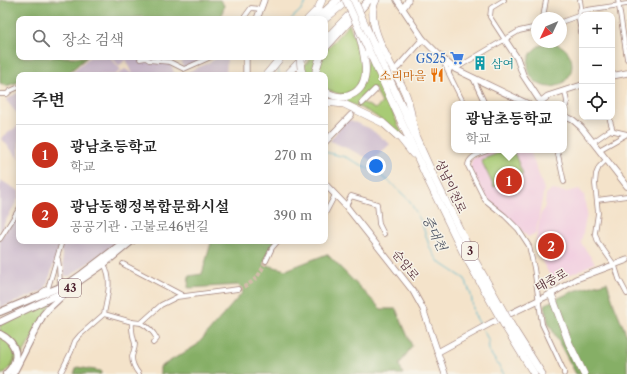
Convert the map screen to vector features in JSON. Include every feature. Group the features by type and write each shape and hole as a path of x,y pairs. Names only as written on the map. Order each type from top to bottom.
{"highway":[{"path":"311,16 318,9 322,0"},
{"path":"320,16 337,0"},
{"path":"328,16 347,0"},
{"name":"성남이천로","path":"347,0 421,164 430,176"},
{"path":"328,31 356,0"},
{"name":"성남이천로","path":"356,0 366,27 368,49 415,135 430,176 467,258 509,326 542,374"},
{"path":"328,37 364,0"},
{"path":"328,45 369,0"},
{"path":"376,0 373,11 373,20 378,37 406,95 415,135"},
{"path":"328,93 342,97 352,94 360,87 365,74 368,49"},
{"path":"269,72 278,60"},
{"path":"297,72 301,69 300,60"},
{"path":"297,72 303,60"},
{"path":"297,72 307,60"},
{"path":"316,72 319,60"},
{"path":"328,98 370,115 393,130 421,164"},
{"path":"328,102 344,104"},
{"path":"551,294 569,343 584,374"},
{"name":"성남이천로","path":"509,326 534,374"}],"main road":[{"name":"43","path":"0,319 51,294 62,285 82,274 121,244"},
{"name":"43","path":"0,322 65,291 104,264 128,244"},
{"path":"13,374 36,328 46,312 61,296 87,276"},
{"path":"0,312 62,285"},
{"path":"0,334 6,337 12,344 15,351 14,364 6,374"}],"street":[{"path":"258,16 264,0"},
{"path":"397,0 423,39 453,68 521,101"},
{"path":"403,8 408,0"},
{"path":"504,0 491,8 490,17 517,58 523,75 538,101"},
{"path":"544,12 546,0"},
{"path":"579,21 578,16 581,7 580,0"},
{"path":"618,0 627,59"},
{"path":"580,11 627,4"},
{"path":"245,16 250,8 261,9"},
{"path":"567,20 578,16"},
{"path":"449,74 449,71 453,68 519,31 531,28"},
{"path":"398,67 423,39"},
{"path":"442,58 462,101"},
{"path":"162,60 184,69 204,60"},
{"path":"246,60 246,72"},
{"path":"615,75 627,73"},
{"path":"472,78 484,101"},
{"path":"540,101 548,96 579,86"},
{"path":"0,94 7,94 16,88"},
{"path":"362,103 375,90"},
{"path":"565,91 567,101"},
{"path":"328,138 351,114"},
{"path":"567,116 577,123 627,186"},
{"path":"610,120 613,130"},
{"path":"593,142 608,131 613,130 627,134"},
{"path":"599,150 627,134"},
{"path":"483,153 470,159 468,166 485,200 509,220 518,229 526,241 532,260 542,324 564,371 564,374"},
{"path":"558,153 564,182"},
{"path":"606,160 599,167 596,174 595,184 598,213 595,227 596,237 615,266 619,279 627,294"},
{"name":"순암로","path":"328,187 346,206 413,291 423,309 445,374"},
{"path":"328,208 335,195"},
{"path":"346,206 351,196 377,204 379,224 384,234"},
{"path":"597,200 627,196"},
{"path":"0,239 16,214"},
{"path":"0,309 46,290 61,244"},
{"path":"266,262 275,244"},
{"path":"57,256 60,266 62,285"},
{"name":"태중로","path":"438,352 551,294 576,279 615,266 627,260"},
{"path":"60,374 72,352 75,341 104,314 109,284 108,273 104,264"},
{"path":"122,264 182,295"},
{"path":"141,324 161,305 182,295 238,289"},
{"path":"104,314 141,324 150,328 157,339 153,343"},
{"path":"132,322 131,332 135,349 132,356 135,369 139,374"}],"shaded area":[{"path":"86,60 113,60 121,70 119,72 72,72"},
{"path":"114,60 125,60 119,66"},
{"path":"126,60 158,60 170,62 174,72 132,72"},
{"path":"184,60 204,60 184,69 181,63"},
{"path":"214,60 227,60 226,72 187,72"},
{"path":"125,69 130,72 121,72"},
{"path":"16,94 16,112 6,100"},
{"path":"346,119 369,128 390,144 372,161 330,141"},
{"path":"16,127 16,156 1,138"},
{"path":"486,153 531,153 544,189 536,233 528,237 489,201 483,194 470,167 472,159"},
{"path":"0,180 16,189 16,202 0,231"},
{"path":"579,189 584,195 587,213 581,243 595,263 557,282 551,277 539,256 536,239 540,216 545,206 546,194 551,190 566,192"},
{"path":"16,215 16,244 61,244 45,290 0,308 0,239"},
{"path":"63,244 115,244 70,276 65,276 61,248"}],"green space":[{"path":"0,0 220,0 224,5 222,16 16,16 16,60 84,60 70,72 16,72 16,83 6,86 0,83"},
{"path":"349,24 360,55 362,71 355,87 346,94 334,93 328,90 328,72 318,72 320,60 328,60 328,48"},
{"path":"535,48 565,48 571,56 571,74 566,81 559,86 541,86 534,81 529,74 529,56"},
{"path":"368,56 403,136 368,112 354,105 328,96 328,94 335,97 361,88","holes":["374,87 382,103 375,109 360,101"]},
{"path":"309,60 316,60 314,72 304,72 303,67"},
{"path":"498,153 514,153 523,174 494,187 481,160"},
{"path":"211,244 275,244 271,248 263,264 286,270 327,254 381,309 396,309 412,346 399,365 403,374 160,374 160,367 197,345 243,292 239,285 188,288 189,276 202,274"},
{"path":"607,282 627,336 627,374 576,374 548,322 545,304 574,291"},
{"path":"54,300 11,374 9,374 17,351 0,332 0,325"},
{"path":"0,336 11,346 15,357 12,364 4,374 0,374"},
{"path":"77,367 101,371 101,374 74,374"}],"waterway":[{"name":"중대천","path":"294,16 308,0"},
{"name":"중대천","path":"278,66 279,72"},
{"name":"중대천","path":"328,153 345,157 372,170 390,182 409,200 421,221 430,248 439,262 465,279 471,295 474,314 481,326"},
{"name":"중대천","path":"483,330 488,339 489,351 504,374"}],"tunnel":[{"path":"238,289 252,282 261,271 266,261"}],"place":[{"name":"GS25","path":"457,58"},
{"name":"삼여","path":"480,63"},
{"name":"소리마을","path":"437,75"},
{"name":"광남초등학교","path":"509,181"},
{"name":"광남동행정복합문화시설","path":"551,246"}]}
